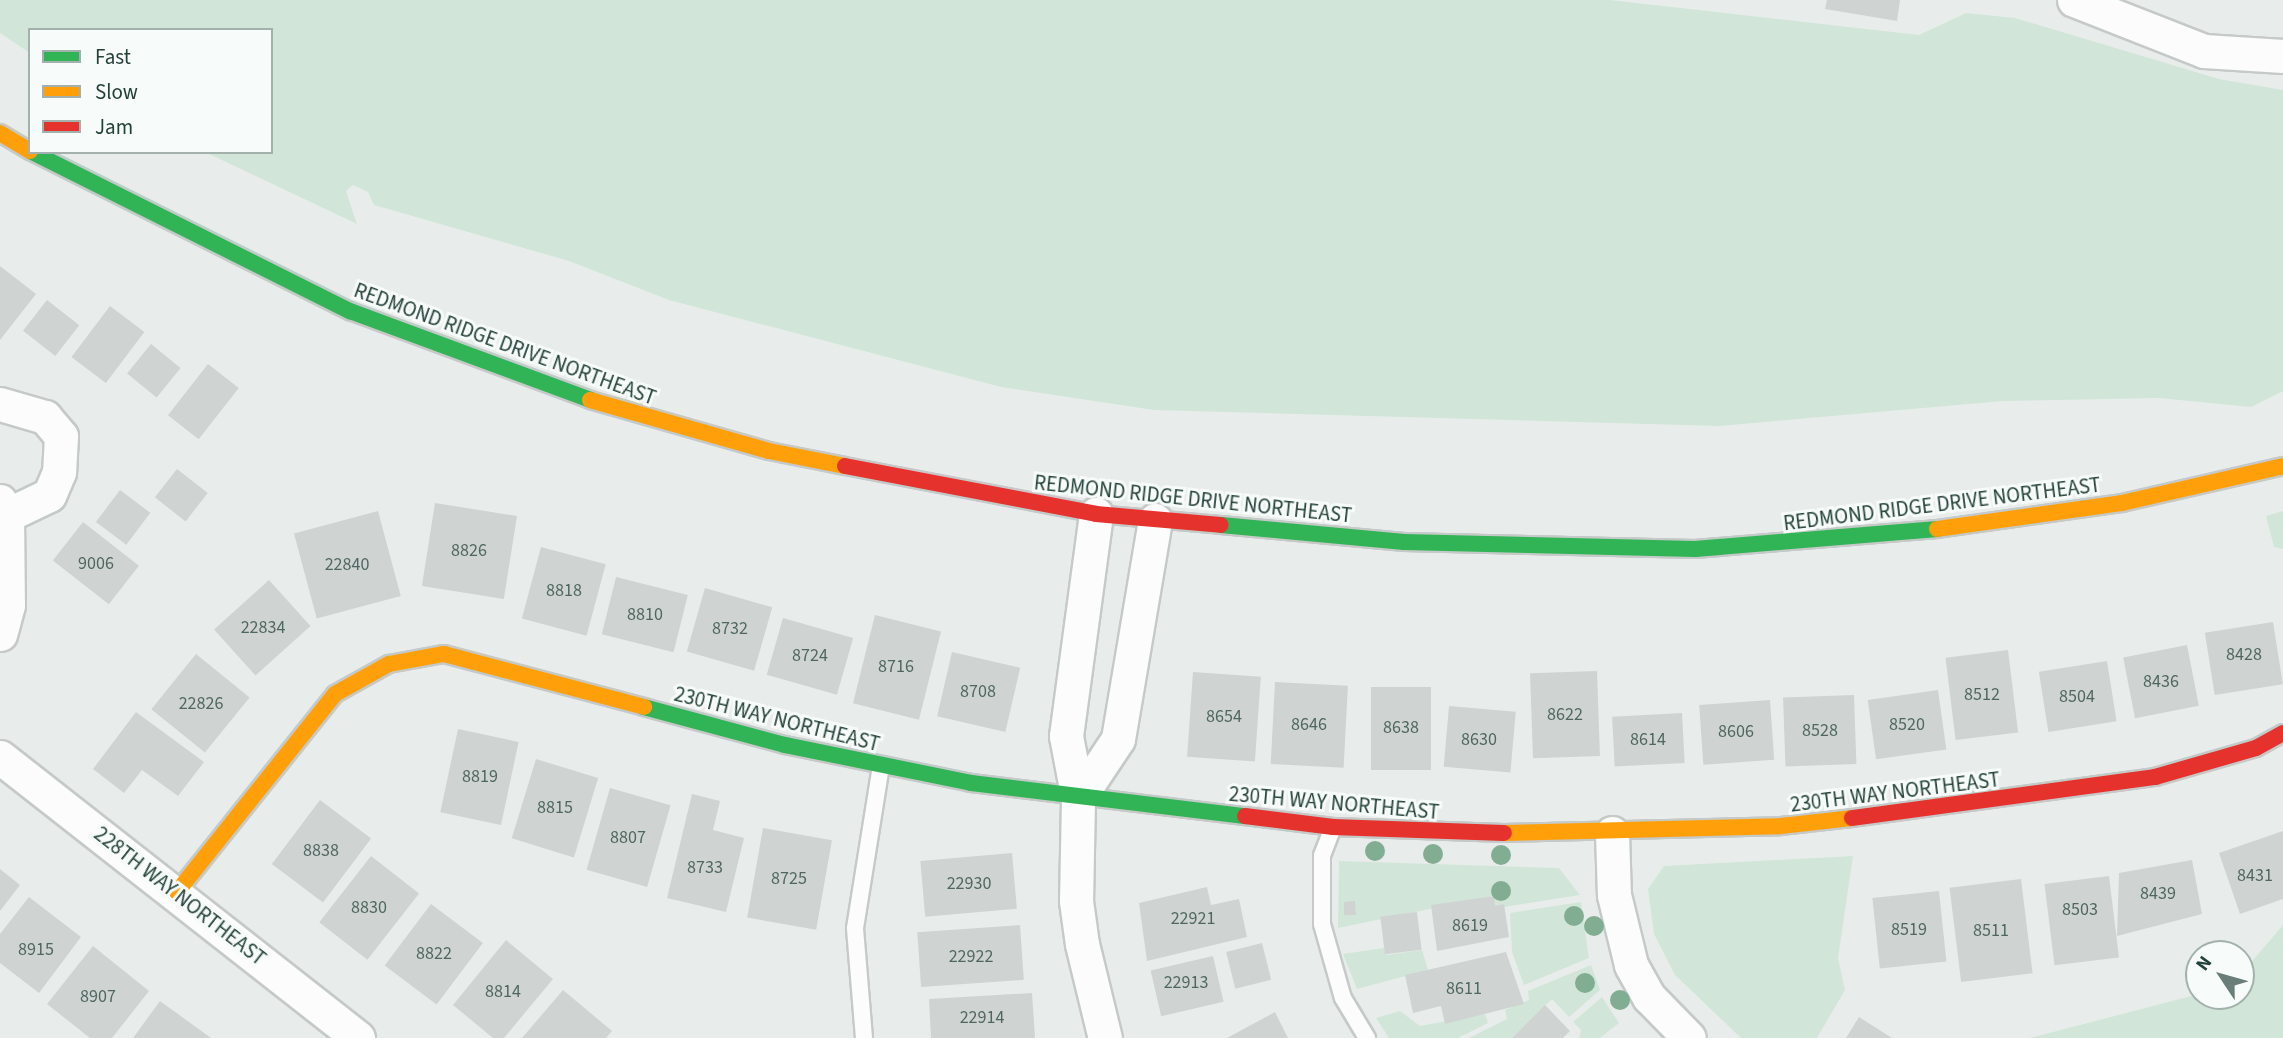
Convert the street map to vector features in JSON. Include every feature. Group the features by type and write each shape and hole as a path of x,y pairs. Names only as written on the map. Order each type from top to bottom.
{"street":[{"path":"2074,0 2204,51 2283,56"},
{"name":"REDMOND RIDGE DRIVE NORTHEAST","path":"0,133 28,150"},
{"name":"REDMOND RIDGE DRIVE NORTHEAST","path":"35,154 350,311 557,390 769,451 1096,514 1417,543 1708,548 1831,542 1980,524 2122,503 2283,466"},
{"path":"0,404 45,416 61,436 59,472 49,495 3,508 8,605 0,634"},
{"path":"1096,514 1066,736 1078,799 1076,901 1090,988 1105,1038"},
{"path":"1078,799 1118,739 1155,520"},
{"name":"230TH WAY NORTHEAST","path":"177,892 320,708 352,682 389,664 416,656 468,657 785,745 881,766 1078,799 1333,827 1612,833 1781,826 1971,805 2155,777 2256,748 2283,733"},
{"name":"228TH WAY NORTHEAST","path":"0,757 177,892 358,1038"},
{"path":"1612,833 1614,895 1631,965 1649,997 1689,1038"}],"lane":[{"path":"864,1038 855,928 881,766"},
{"path":"1333,827 1322,856 1322,924 1343,998 1367,1038"}],"green space":[{"path":"0,0 1610,0 1919,35 1966,13 2015,18 2219,79 2283,90 2283,391 2251,407 2159,398 2003,401 1719,426 1154,410 1001,387 669,300 569,261 374,205 368,192 353,185 346,191 357,224 209,154 273,154 273,28 28,28 28,52 0,33"},
{"path":"2283,511 2283,549 2274,547 2266,516"},
{"path":"1853,856 1838,958 1845,990 1817,1038 1741,1038 1675,975 1654,934 1648,889 1664,866"},
{"path":"1339,861 1559,868 1580,895 1504,907 1495,906 1493,896 1338,928"},
{"path":"1581,902 1589,958 1524,985 1512,952 1510,913"},
{"path":"2283,925 2283,1038 2030,1038 2185,998 2185,1010 2255,1010 2255,958"},
{"path":"1384,948 1386,955 1422,950 1428,970 1357,989 1343,954"},
{"path":"1591,965 1600,990 1569,1017 1552,999 1512,1038 1469,1038 1507,1019 1505,1010 1529,1000 1528,991"},
{"path":"1602,997 1619,1023 1600,1038 1579,1038 1581,1030 1573,1022"},
{"path":"1400,1011 1420,1026 1485,1014 1488,1023 1458,1038 1389,1038 1376,1018"}],"building":[{"path":"1827,0 1900,0 1897,21 1825,9"},
{"path":"0,266 36,294 0,340"},
{"path":"47,300 79,325 55,356 23,331"},
{"path":"110,306 144,332 106,383 71,357"},
{"path":"151,344 181,368 157,397 127,374"},
{"path":"208,364 239,388 199,439 168,415"},
{"path":"177,469 208,493 186,521 155,497"},
{"path":"120,490 150,513 126,545 96,522"},
{"path":"435,503 517,516 504,599 422,586"},
{"path":"378,511 401,596 317,619 294,534"},
{"path":"83,522 139,566 109,604 53,561"},
{"path":"541,547 606,564 587,636 522,618"},
{"path":"616,577 688,595 674,652 602,634"},
{"path":"269,580 310,626 255,676 214,630"},
{"path":"705,588 772,607 754,671 687,651"},
{"path":"875,615 941,631 919,720 853,703"},
{"path":"783,618 853,638 837,695 767,675"},
{"path":"2273,622 2283,684 2215,695 2205,633"},
{"path":"2187,645 2199,706 2135,718 2123,657"},
{"path":"2008,650 2018,732 1956,740 1945,658"},
{"path":"952,652 1020,668 1005,732 937,716"},
{"path":"196,654 250,697 205,753 151,709"},
{"path":"2107,661 2117,721 2048,732 2039,672"},
{"path":"1597,671 1600,756 1533,758 1530,673"},
{"path":"1193,672 1261,677 1255,762 1187,757"},
{"path":"1275,682 1348,686 1344,768 1271,764"},
{"path":"1371,687 1431,687 1431,770 1371,770"},
{"path":"1938,690 1946,749 1876,759 1868,700"},
{"path":"1854,695 1856,764 1785,766 1783,697"},
{"path":"1770,700 1774,760 1703,765 1699,705"},
{"path":"1449,706 1516,712 1510,773 1444,767"},
{"path":"136,712 204,762 178,796 142,770 124,793 93,769"},
{"path":"1682,713 1685,763 1615,767 1612,717"},
{"path":"458,729 519,742 501,825 440,812"},
{"path":"536,759 598,778 574,857 512,838"},
{"path":"610,788 671,805 647,887 587,870"},
{"path":"692,794 720,801 713,830 744,838 726,912 667,898"},
{"path":"320,800 371,839 323,902 272,864"},
{"path":"763,828 832,840 816,930 747,918"},
{"path":"2283,831 2283,899 2240,914 2219,853"},
{"path":"1012,853 1017,909 925,917 920,861"},
{"path":"371,856 419,894 367,960 319,922"},
{"path":"2192,860 2202,914 2117,936 2119,873"},
{"path":"0,869 20,885 0,911"},
{"path":"2109,876 2119,957 2054,965 2044,884"},
{"path":"2021,879 2033,973 1961,982 1950,888"},
{"path":"1207,887 1211,905 1239,899 1247,937 1147,961 1139,903"},
{"path":"1939,891 1946,962 1880,969 1872,898"},
{"path":"1494,896 1495,906 1504,904 1509,937 1437,951 1431,905"},
{"path":"29,897 81,937 39,993 0,963 0,934"},
{"path":"1355,901 1356,915 1344,915 1344,902"},
{"path":"431,904 483,943 437,1005 385,965"},
{"path":"1417,912 1422,950 1385,954 1380,917"},
{"path":"1020,925 1024,980 921,987 917,932"},
{"path":"506,940 553,979 504,1038 493,1038 453,1005"},
{"path":"1262,943 1271,980 1235,989 1226,952"},
{"path":"93,946 149,991 112,1038 90,1038 47,1004"},
{"path":"1506,952 1524,1004 1445,1024 1441,1006 1413,1013 1405,975"},
{"path":"1213,956 1224,1002 1161,1016 1151,970"},
{"path":"563,990 612,1031 606,1038 522,1038"},
{"path":"1032,993 1035,1038 931,1038 929,999"},
{"path":"160,1001 211,1038 133,1038"},
{"path":"1545,1005 1570,1031 1563,1038 1512,1038"},
{"path":"1275,1012 1288,1038 1227,1038"},
{"path":"1859,1017 1892,1038 1846,1038"}],"traffic: fast":[{"path":"36,154 350,311 590,400"},
{"path":"1221,525 1404,542 1695,549 1937,529"},
{"path":"644,707 785,745 971,783 1245,816"}],"traffic: slow":[{"path":"0,133 28,150"},
{"path":"590,400 769,451 845,466"},
{"path":"1937,529 2122,503 2283,466"},
{"path":"177,892 335,694 389,664 444,654 644,707"},
{"path":"1504,833 1781,826 1852,818"}],"traffic: jam":[{"path":"845,466 1096,514 1221,525"},
{"path":"1852,818 2155,777 2256,748 2283,733"},
{"path":"1245,816 1333,827 1504,833"}]}
